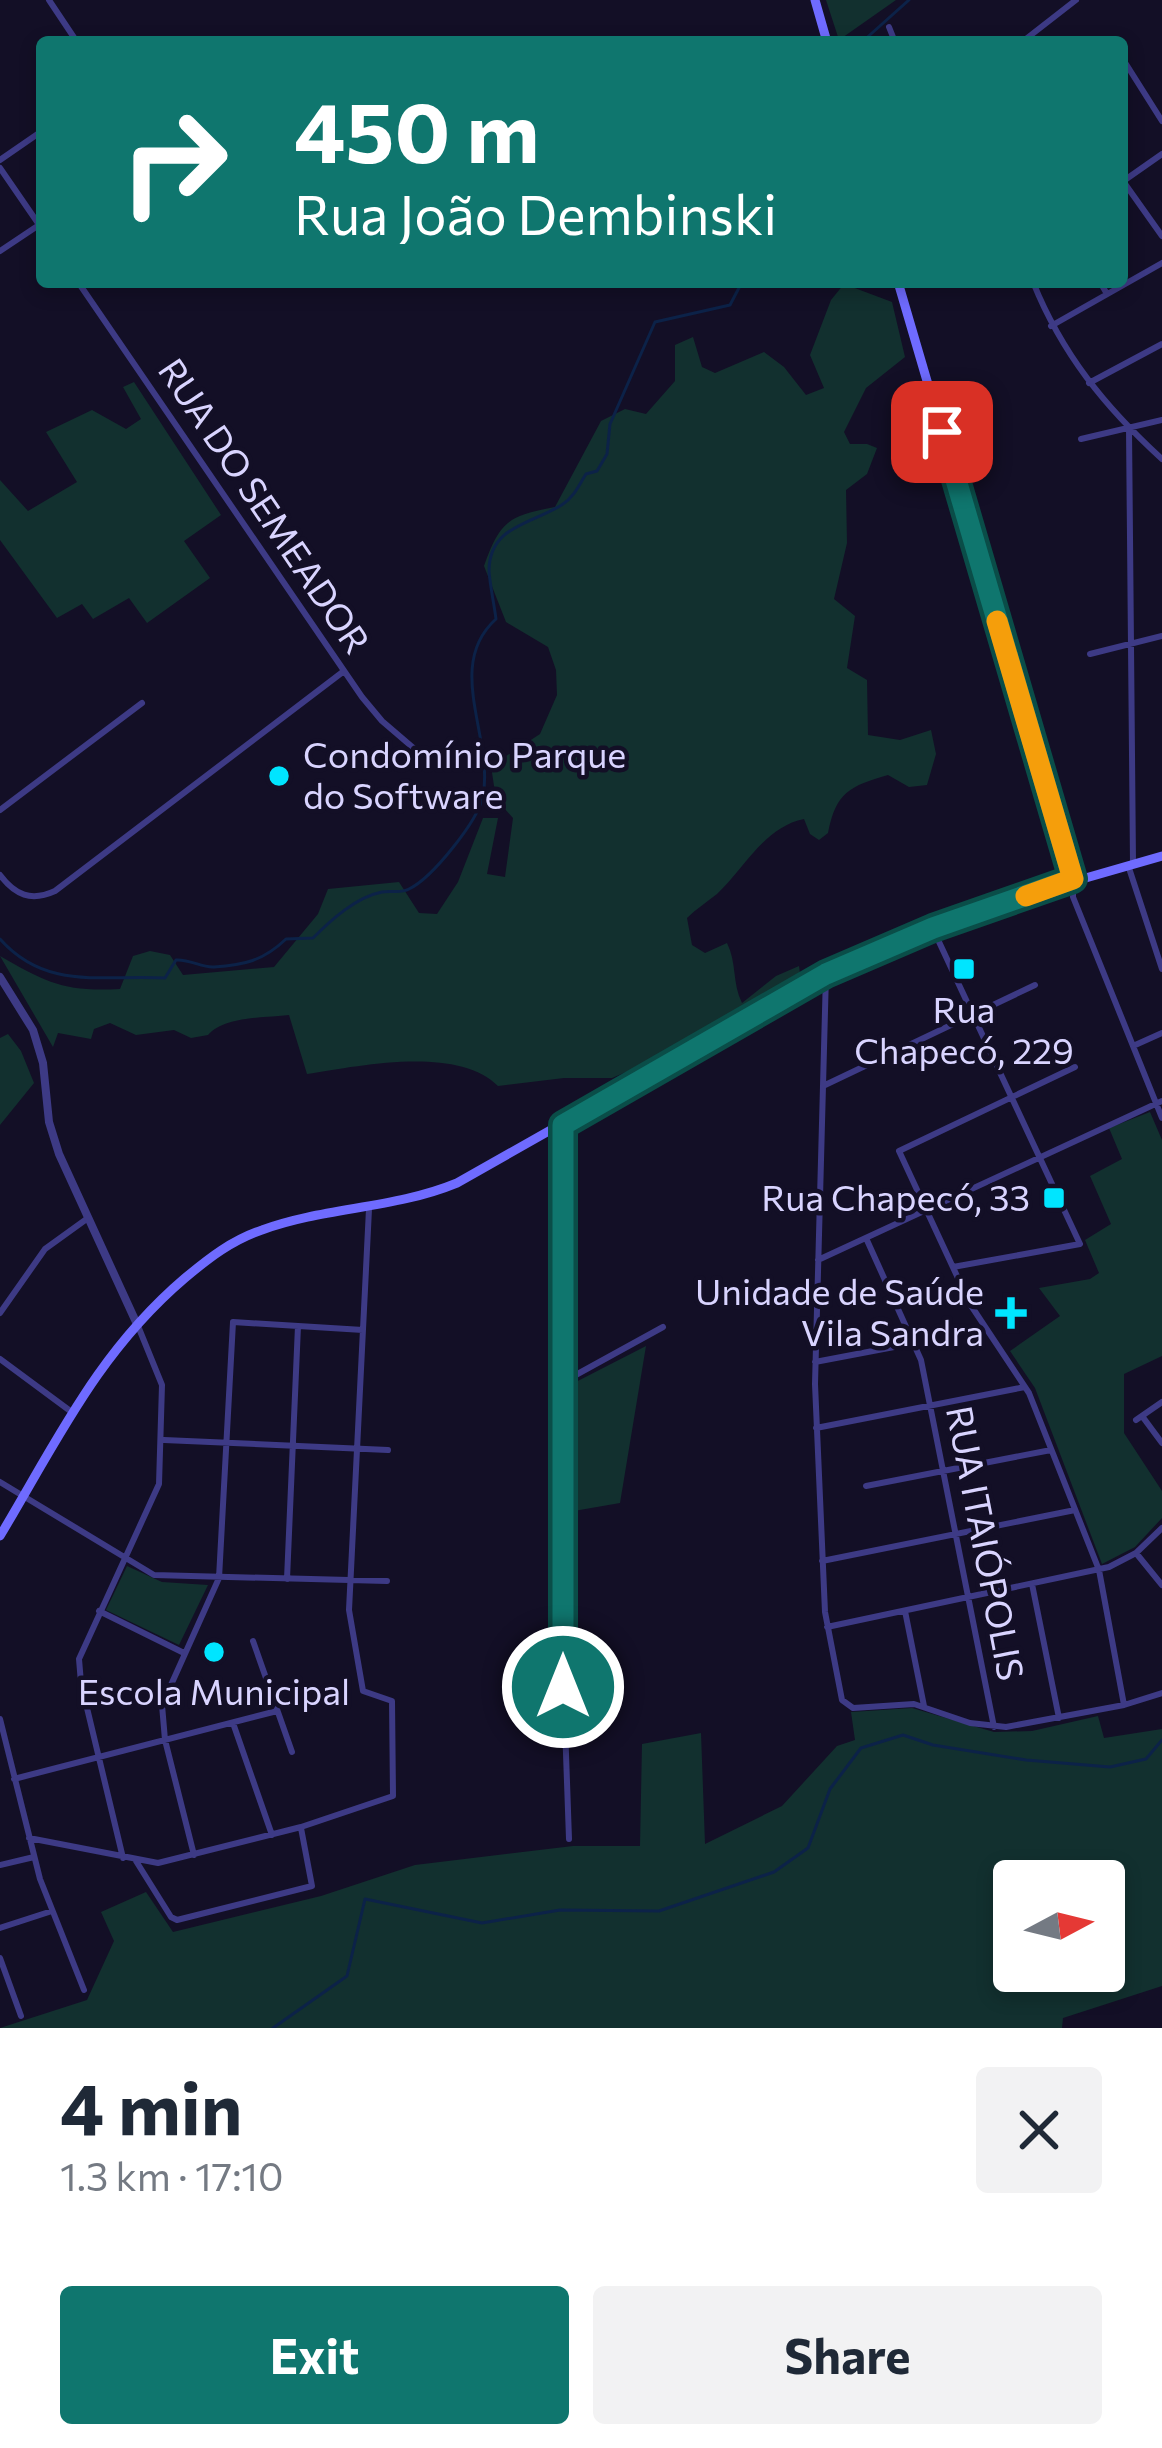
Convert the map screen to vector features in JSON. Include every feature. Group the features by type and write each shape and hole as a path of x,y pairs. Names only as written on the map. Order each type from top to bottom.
{"main road":[{"path":"814,0 825,36"},
{"path":"900,288 1073,879"},
{"path":"0,1536 101,1366 136,1322 235,1242 284,1223 370,1209 457,1183 826,974 933,928 1073,879 1162,856"}],"street":[{"path":"49,0 73,36"},
{"path":"1030,36 1076,0"},
{"path":"890,27 894,36"},
{"path":"1128,67 1162,121"},
{"path":"36,136 0,164 36,221"},
{"path":"1128,178 1162,154"},
{"path":"1128,185 1162,236"},
{"path":"0,251 36,229"},
{"path":"1128,282 1162,263"},
{"name":"RUA DO SEMEADOR","path":"83,288 344,671 382,722 417,751"},
{"path":"1035,288 1051,326 1089,383 1162,459"},
{"path":"1104,288 1107,294"},
{"path":"1051,326 1118,288"},
{"path":"1089,383 1162,344"},
{"path":"1081,440 1162,420"},
{"path":"1129,429 1130,865 1162,969"},
{"path":"1090,655 1162,636"},
{"path":"0,875 17,893 40,897 55,891 344,671"},
{"path":"0,810 142,703"},
{"path":"1073,879 1073,897 1162,1118"},
{"path":"933,928 1080,1244 953,1268"},
{"path":"826,974 816,1428 826,1627 841,1696 849,1706 924,1706 970,1724 994,1727 1124,1705 1162,1693"},
{"path":"0,977 37,1041 53,1137 162,1385 159,1484 79,1659 123,1858"},
{"path":"823,1086 1035,986"},
{"path":"1133,1046 1162,1033"},
{"path":"1075,1067 899,1151 977,1316 1026,1387 1052,1450 1099,1570 1124,1705"},
{"path":"818,1260 1159,1102"},
{"path":"563,1125 563,1668 569,1839"},
{"path":"28,1838 158,1863 301,1827 393,1796 393,1704 362,1688 350,1631 370,1209"},
{"path":"0,1312 45,1250 88,1217"},
{"name":"RUA ITAIÓPOLIS","path":"866,1238 915,1343 994,1727"},
{"path":"194,1855 165,1740 162,1705 220,1578 233,1322 363,1330"},
{"path":"287,1579 298,1326"},
{"path":"563,1382 663,1328"},
{"path":"815,1362 915,1343"},
{"path":"0,1359 73,1413"},
{"path":"816,1428 1026,1387"},
{"path":"1162,1402 1139,1418 1162,1443"},
{"path":"162,1440 388,1450"},
{"path":"866,1486 1052,1450"},
{"path":"0,1482 124,1559 164,1577 388,1581"},
{"path":"822,1561 1076,1510"},
{"path":"826,1627 1099,1570 1136,1553 1162,1528"},
{"path":"1136,1553 1162,1585"},
{"path":"1032,1584 1059,1718"},
{"path":"98,1611 184,1653"},
{"path":"904,1611 924,1706"},
{"path":"253,1641 292,1752"},
{"path":"14,1779 278,1711"},
{"path":"0,1719 28,1838 85,1990"},
{"path":"233,1723 272,1835"},
{"path":"136,1861 171,1917 177,1919 312,1886 301,1827"},
{"path":"0,1865 34,1857"},
{"path":"0,1928 52,1911"},
{"path":"0,1958 20,2016"}],"green space":[{"path":"826,0 896,0 845,36 838,36"},
{"path":"841,288 855,288 892,302 905,357 866,388 844,432 850,444 877,448 867,474 846,490 847,543 834,599 855,616 847,668 867,680 868,735 900,740 931,730 936,754 927,785 909,787 888,775 847,793 835,808 828,833 819,840 810,834 804,819 777,831 687,918 692,945 705,953 727,943 742,1003 776,976 799,966 801,981 677,1050 612,1078 498,1086 480,1073 433,1062 307,1074 289,1015 234,1021 191,1038 174,1030 136,1035 110,1023 94,1029 91,1039 58,1033 53,1047 0,956 44,979 85,989 120,989 133,956 150,951 170,955 183,975 274,967 318,914 328,889 399,882 419,913 437,914 458,882 483,818 498,818 487,874 505,877 513,818 496,799 491,766 540,734 557,695 556,670 548,647 506,622 484,566 495,539 516,518 555,507 601,421 625,409 646,414 675,381 675,345 693,337 702,367 715,373 764,352 784,367 806,395 824,388 810,355 831,300"},
{"path":"134,382 221,515 184,541 210,578 147,623 129,598 93,619 82,604 57,618 0,540 0,480 28,511 77,482 46,432 92,410 126,429 141,419 123,387"},
{"path":"8,1034 34,1083 0,1125 0,1038"},
{"path":"1150,1112 1162,1140 1162,1356 1124,1374 1124,1433 1162,1491 1162,1518 1135,1547 1102,1564 1035,1388 1010,1351 1060,1316 1039,1288 1090,1279 1099,1273 1085,1240 1111,1224 1090,1176 1122,1159 1109,1128"},
{"path":"646,1346 620,1503 568,1512 568,1386"},
{"path":"127,1566 162,1582 208,1585 179,1645 106,1610"},
{"path":"912,1708 994,1732 1032,1731 1098,1716 1104,1738 1162,1729 1162,1986 1063,2018 1062,2028 0,2028 87,2000 114,1941 101,1912 146,1892 173,1932 321,1896 415,1865 573,1846 640,1846 642,1744 701,1733 705,1844 782,1806 837,1746 855,1740 851,1712"}],"waterway":[{"path":"869,36 909,0"},
{"path":"0,939 18,956 57,974 165,978 176,960 209,967 235,965 261,957 286,939 313,938 363,899 419,883 463,834 483,796 485,773 472,680 481,638 496,619 489,571 496,544 515,528 563,504 586,474 597,471 607,454 610,424 655,322 730,305 739,288"},
{"path":"273,2028 347,1976 365,1899 482,1923 560,1910 659,1911 774,1872 808,1848 830,1789 861,1748 903,1735 933,1745 1026,1760 1110,1767 1146,1759 1162,1740"}],"slow traffic":[{"path":"997,621 1073,879 1026,896"}],"place":[{"name":"Condomínio Parque do Software","path":"279,776"},
{"name":"Rua Chapecó, 229","path":"964,969"},
{"name":"Rua Chapecó, 33","path":"1054,1198"},
{"name":"Unidade de Saúde Vila Sandra","path":"1011,1313"},
{"name":"Escola Municipal","path":"214,1652"}],"route":[{"path":"563,1687 563,1125 826,974 933,928 1073,879 942,432"}]}
